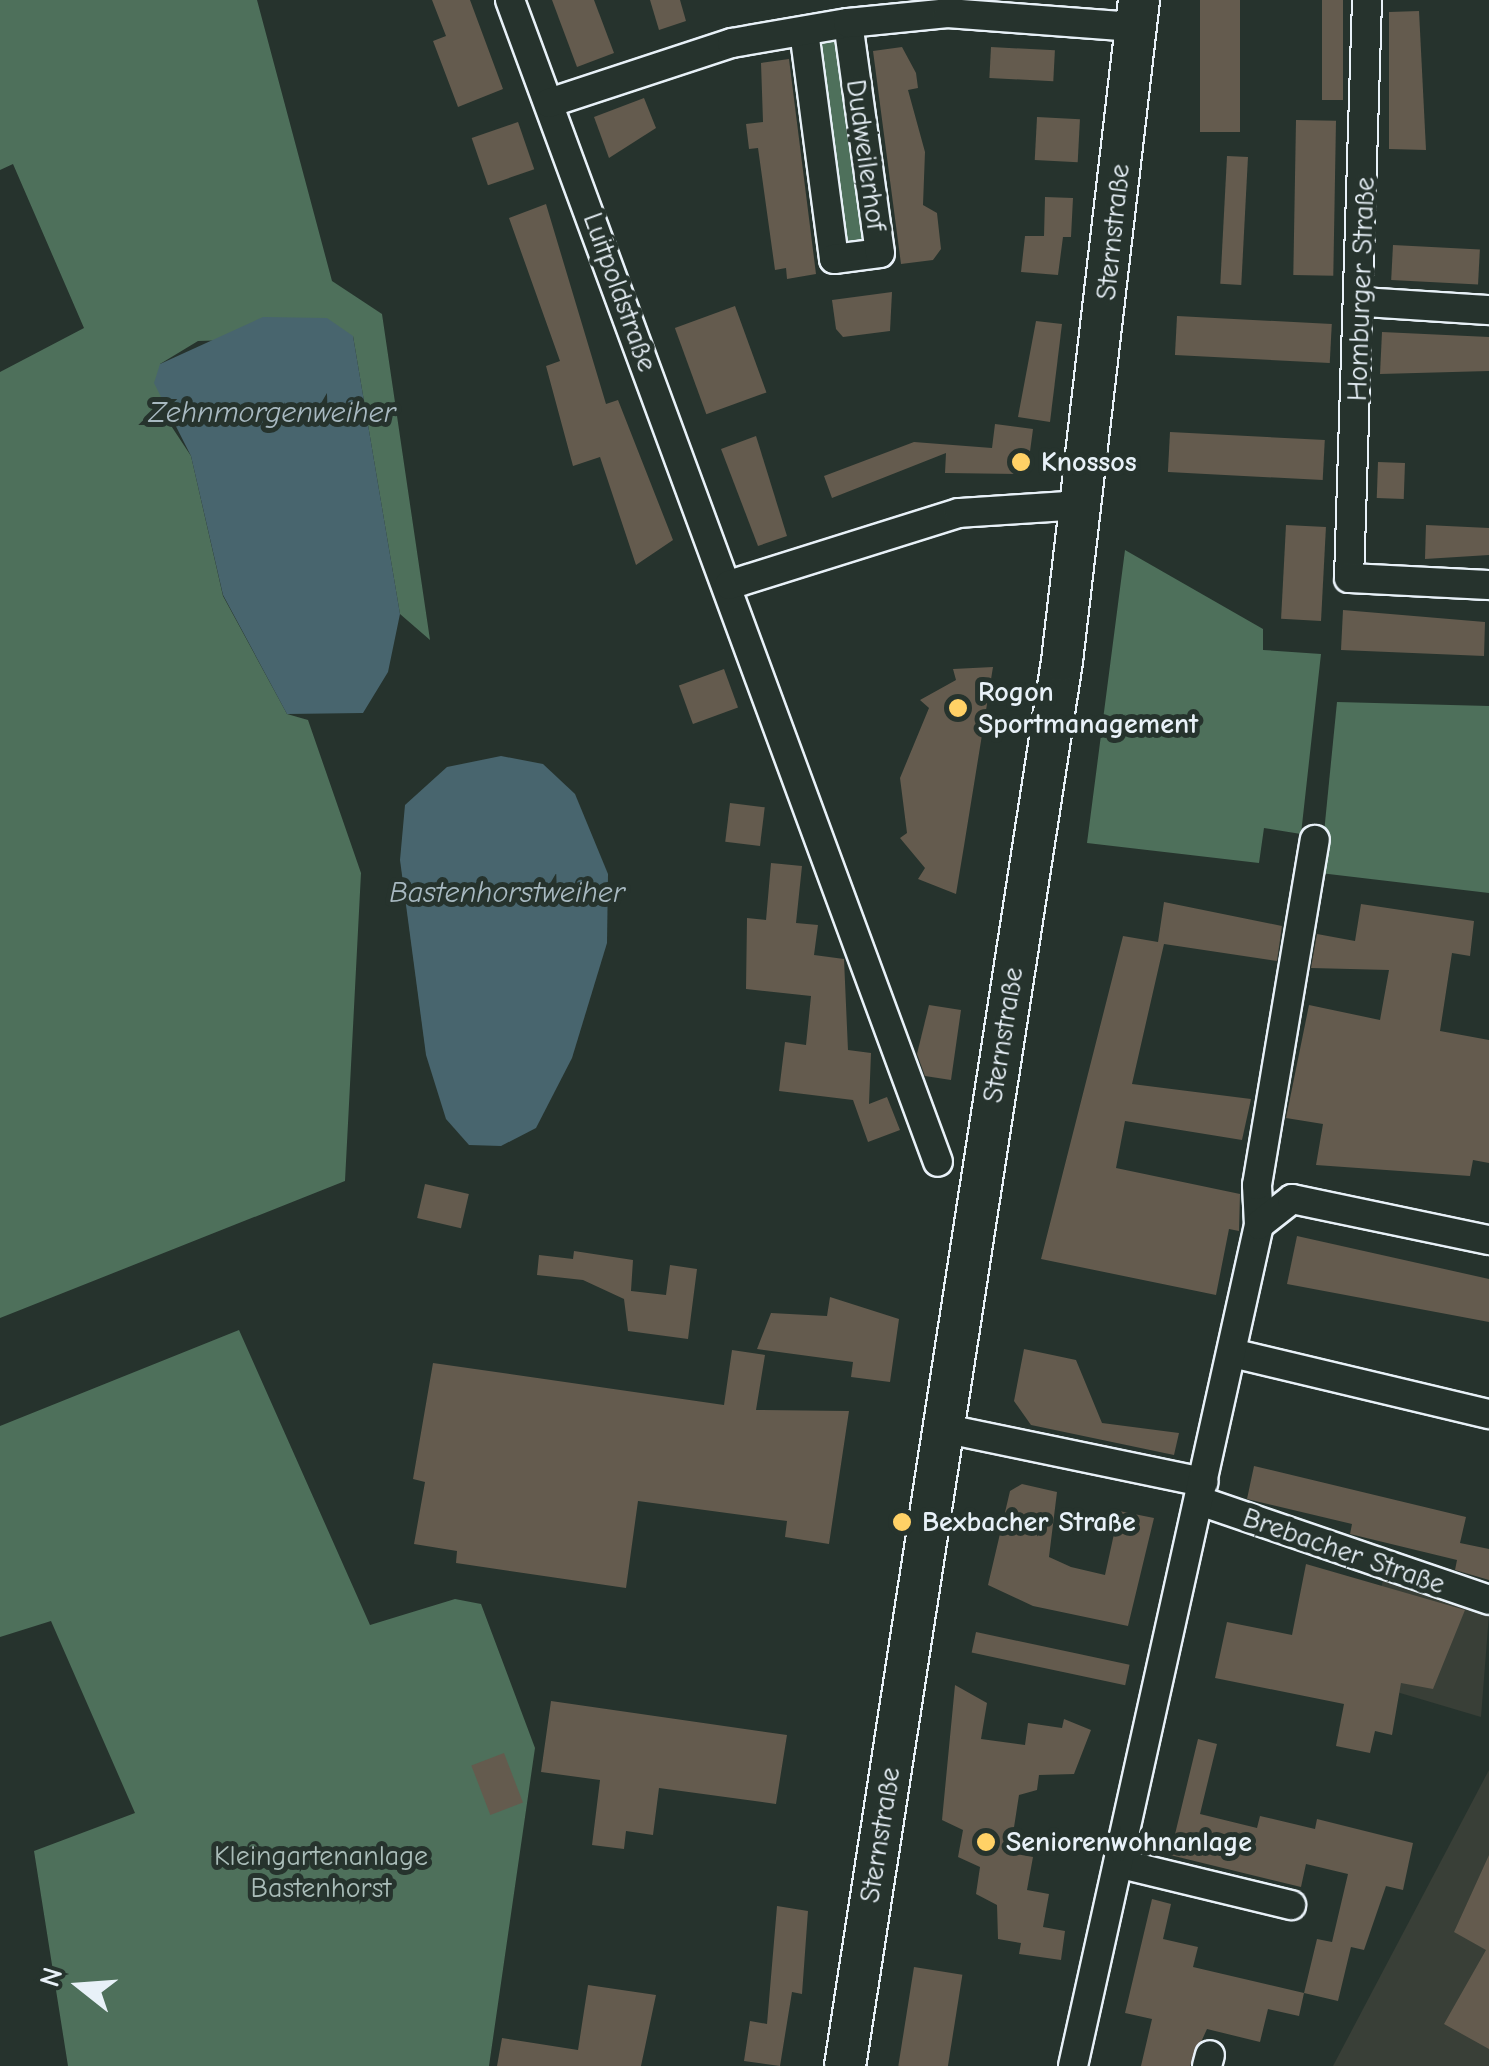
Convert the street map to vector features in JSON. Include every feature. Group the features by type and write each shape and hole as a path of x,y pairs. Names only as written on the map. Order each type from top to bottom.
{"main road":[{"name":"Sternstraße","path":"845,2066 1084,506 1137,14"}],"street":[{"name":"Luitpoldstraße","path":"510,0 729,585 938,1162"},
{"name":"Homburger Straße","path":"1366,0 1364,302 1348,578 1489,585"},
{"path":"549,102 732,43 825,20 948,14 1137,14"},
{"name":"Dudweilerhof","path":"825,20 880,253 834,259 825,20"},
{"path":"1364,302 1489,310"},
{"path":"729,585 908,524 1024,503 1084,506"},
{"path":"1072,2066 1232,1352 1267,1218 1257,1185 1314,840"},
{"path":"1267,1218 1292,1200 1489,1240"},
{"path":"1232,1352 1489,1414"},
{"name":"Brebacher Straße","path":"942,1428 1202,1492 1489,1600"},
{"path":"1120,1864 1291,1905"}],"shaded area":[{"path":"1384,1574 1489,1614 1481,1717 1363,1682"},
{"path":"1489,1770 1489,2066 1333,2066"}],"green space":[{"path":"0,0 257,0 332,281 382,314 430,640 400,614 353,336 198,341 160,364 162,412 191,456 223,596 287,714 308,720 361,873 345,1181 0,1318 0,372 84,328 13,164 0,170"},
{"path":"848,23 880,253 836,259 803,29"},
{"path":"1125,550 1263,629 1263,650 1321,654 1301,834 1264,828 1259,863 1087,843"},
{"path":"1337,702 1489,706 1489,893 1320,873"},
{"name":"Kleingartenanlage Bastenhorst","path":"239,1330 370,1625 455,1599 481,1604 535,1748 489,2066 68,2066 34,1851 135,1813 51,1621 0,1637 0,1426"}],"water":[{"name":"Zehnmorgenweiher","path":"263,317 327,318 353,336 400,614 388,672 363,713 287,714 223,595 191,456 154,383 160,364"},
{"name":"Bastenhorstweiher","path":"501,756 543,764 575,794 608,874 607,943 572,1058 536,1128 501,1146 469,1145 446,1119 426,1055 400,860 405,805 447,767"}],"building":[{"path":"432,0 470,0 503,89 458,107 433,41 446,36"},
{"path":"552,0 594,0 614,53 577,67"},
{"path":"650,0 680,0 686,21 659,30"},
{"path":"1200,0 1240,0 1240,132 1200,132"},
{"path":"1322,0 1343,0 1343,100 1322,100"},
{"path":"1419,11 1426,150 1389,149 1389,12"},
{"path":"902,47 916,73 918,88 908,90 925,152 923,205 937,213 941,249 933,260 901,264 873,51"},
{"path":"991,47 1055,50 1053,81 989,78"},
{"path":"789,59 816,274 787,279 786,268 775,270 758,148 749,149 746,124 763,122 761,63"},
{"path":"644,98 656,128 609,158 594,117"},
{"path":"1037,117 1080,119 1078,162 1035,160"},
{"path":"1296,120 1336,121 1333,276 1293,275"},
{"path":"518,122 534,169 488,185 472,138"},
{"path":"1227,156 1248,157 1241,285 1220,284"},
{"path":"1045,197 1073,198 1071,237 1063,237 1058,275 1021,272 1025,236 1044,236"},
{"path":"546,204 606,404 618,400 673,540 636,565 600,457 573,466 546,366 560,361 509,218"},
{"path":"1393,245 1480,250 1478,285 1391,280"},
{"path":"892,292 890,331 843,337 836,329 832,300"},
{"path":"735,306 766,392 706,414 675,328"},
{"path":"1177,316 1332,324 1330,363 1175,355"},
{"path":"1036,321 1062,324 1050,422 1018,417"},
{"path":"1382,332 1489,337 1489,371 1380,374"},
{"path":"995,424 1033,429 1027,474 945,473 946,453 832,498 824,476 914,442 992,448"},
{"path":"1170,432 1325,440 1323,480 1168,472"},
{"path":"756,436 787,536 758,546 721,449"},
{"path":"1378,462 1405,463 1404,499 1377,498"},
{"path":"1286,525 1326,527 1321,621 1281,619"},
{"path":"1426,525 1489,528 1489,555 1425,559"},
{"path":"1343,610 1485,622 1484,656 1341,650"},
{"path":"993,667 956,894 918,879 925,868 900,838 907,833 900,778 929,708 920,700 956,680 953,669"},
{"path":"724,669 738,708 693,724 679,685"},
{"path":"730,803 765,807 760,846 725,842"},
{"path":"771,863 802,866 796,923 818,925 814,955 844,959 848,1050 871,1053 869,1104 887,1097 900,1130 868,1142 853,1100 779,1091 785,1042 806,1045 811,996 746,989 747,918 766,920"},
{"path":"1164,902 1282,926 1277,961 1164,944 1132,1084 1251,1099 1242,1140 1125,1121 1116,1168 1240,1194 1239,1231 1229,1229 1216,1295 1041,1259 1123,936 1158,942"},
{"path":"1361,904 1474,921 1470,956 1452,953 1440,1031 1489,1040 1489,1163 1473,1160 1470,1176 1316,1165 1323,1124 1286,1118 1309,1005 1380,1020 1389,970 1311,968 1317,934 1355,941"},
{"path":"929,1005 961,1010 951,1080 925,1076 917,1054"},
{"path":"425,1184 469,1194 461,1228 417,1218"},
{"path":"1297,1236 1489,1279 1489,1322 1287,1284"},
{"path":"574,1251 633,1260 631,1291 666,1295 670,1265 697,1269 688,1339 628,1331 624,1299 583,1280 537,1275 539,1255 573,1259"},
{"path":"830,1297 899,1319 890,1382 851,1377 853,1362 757,1349 771,1313 827,1316"},
{"path":"1024,1349 1076,1360 1102,1423 1179,1433 1174,1455 1031,1425 1014,1401"},
{"path":"732,1350 765,1355 756,1410 849,1411 829,1544 785,1537 787,1521 638,1501 626,1588 456,1563 457,1551 414,1544 425,1482 413,1479 433,1363 724,1405"},
{"path":"1254,1466 1466,1517 1460,1543 1489,1549 1489,1580 1455,1570 1457,1560 1350,1534 1352,1524 1247,1499"},
{"path":"1022,1484 1057,1492 1049,1557 1071,1567 1105,1575 1119,1511 1154,1518 1128,1626 1033,1606 988,1585 1010,1491"},
{"path":"1306,1564 1465,1610 1433,1689 1401,1683 1392,1735 1375,1731 1370,1753 1336,1746 1344,1704 1215,1678 1227,1622 1292,1635"},
{"path":"976,1632 1130,1665 1125,1685 972,1653"},
{"name":"Seniorenwohnanlage","path":"955,1685 987,1703 981,1739 1025,1745 1028,1723 1062,1728 1064,1719 1091,1730 1074,1774 1039,1775 1037,1790 1019,1795 1010,1853 1033,1857 1027,1890 1049,1894 1043,1927 1065,1931 1061,1960 1019,1954 1021,1943 998,1939 997,1905 976,1894 980,1867 958,1857 963,1830 942,1820"},
{"path":"551,1701 787,1735 776,1804 659,1788 653,1835 626,1831 624,1849 592,1845 600,1780 541,1772"},
{"path":"1198,1739 1217,1744 1200,1814 1257,1828 1260,1816 1315,1829 1317,1819 1413,1843 1403,1890 1386,1886 1364,1950 1351,1947 1338,2001 1304,1993 1317,1939 1332,1942 1348,1874 1306,1864 1301,1887 1170,1855"},
{"path":"504,1753 523,1802 490,1815 471,1766"},
{"path":"1489,1855 1489,2049 1444,2024 1486,1950 1454,1932"},
{"path":"1152,1899 1171,1904 1163,1939 1198,1947 1193,1967 1304,1993 1299,2016 1268,2009 1260,2042 1207,2029 1190,2066 1141,2066 1152,2019 1125,2013"},
{"path":"777,1906 808,1911 802,1994 792,1992 780,2066 744,2061 750,2021 767,2024"},
{"path":"914,1967 962,1975 948,2066 898,2066"},
{"path":"588,1985 656,1995 641,2066 497,2066 502,2038 578,2050"}],"place":[{"name":"Knossos","path":"1021,462"},
{"name":"Rogon Sportmanagement","path":"958,708"},
{"name":"Bexbacher Straße","path":"902,1522"},
{"name":"Seniorenwohnanlage","path":"986,1842"}]}
